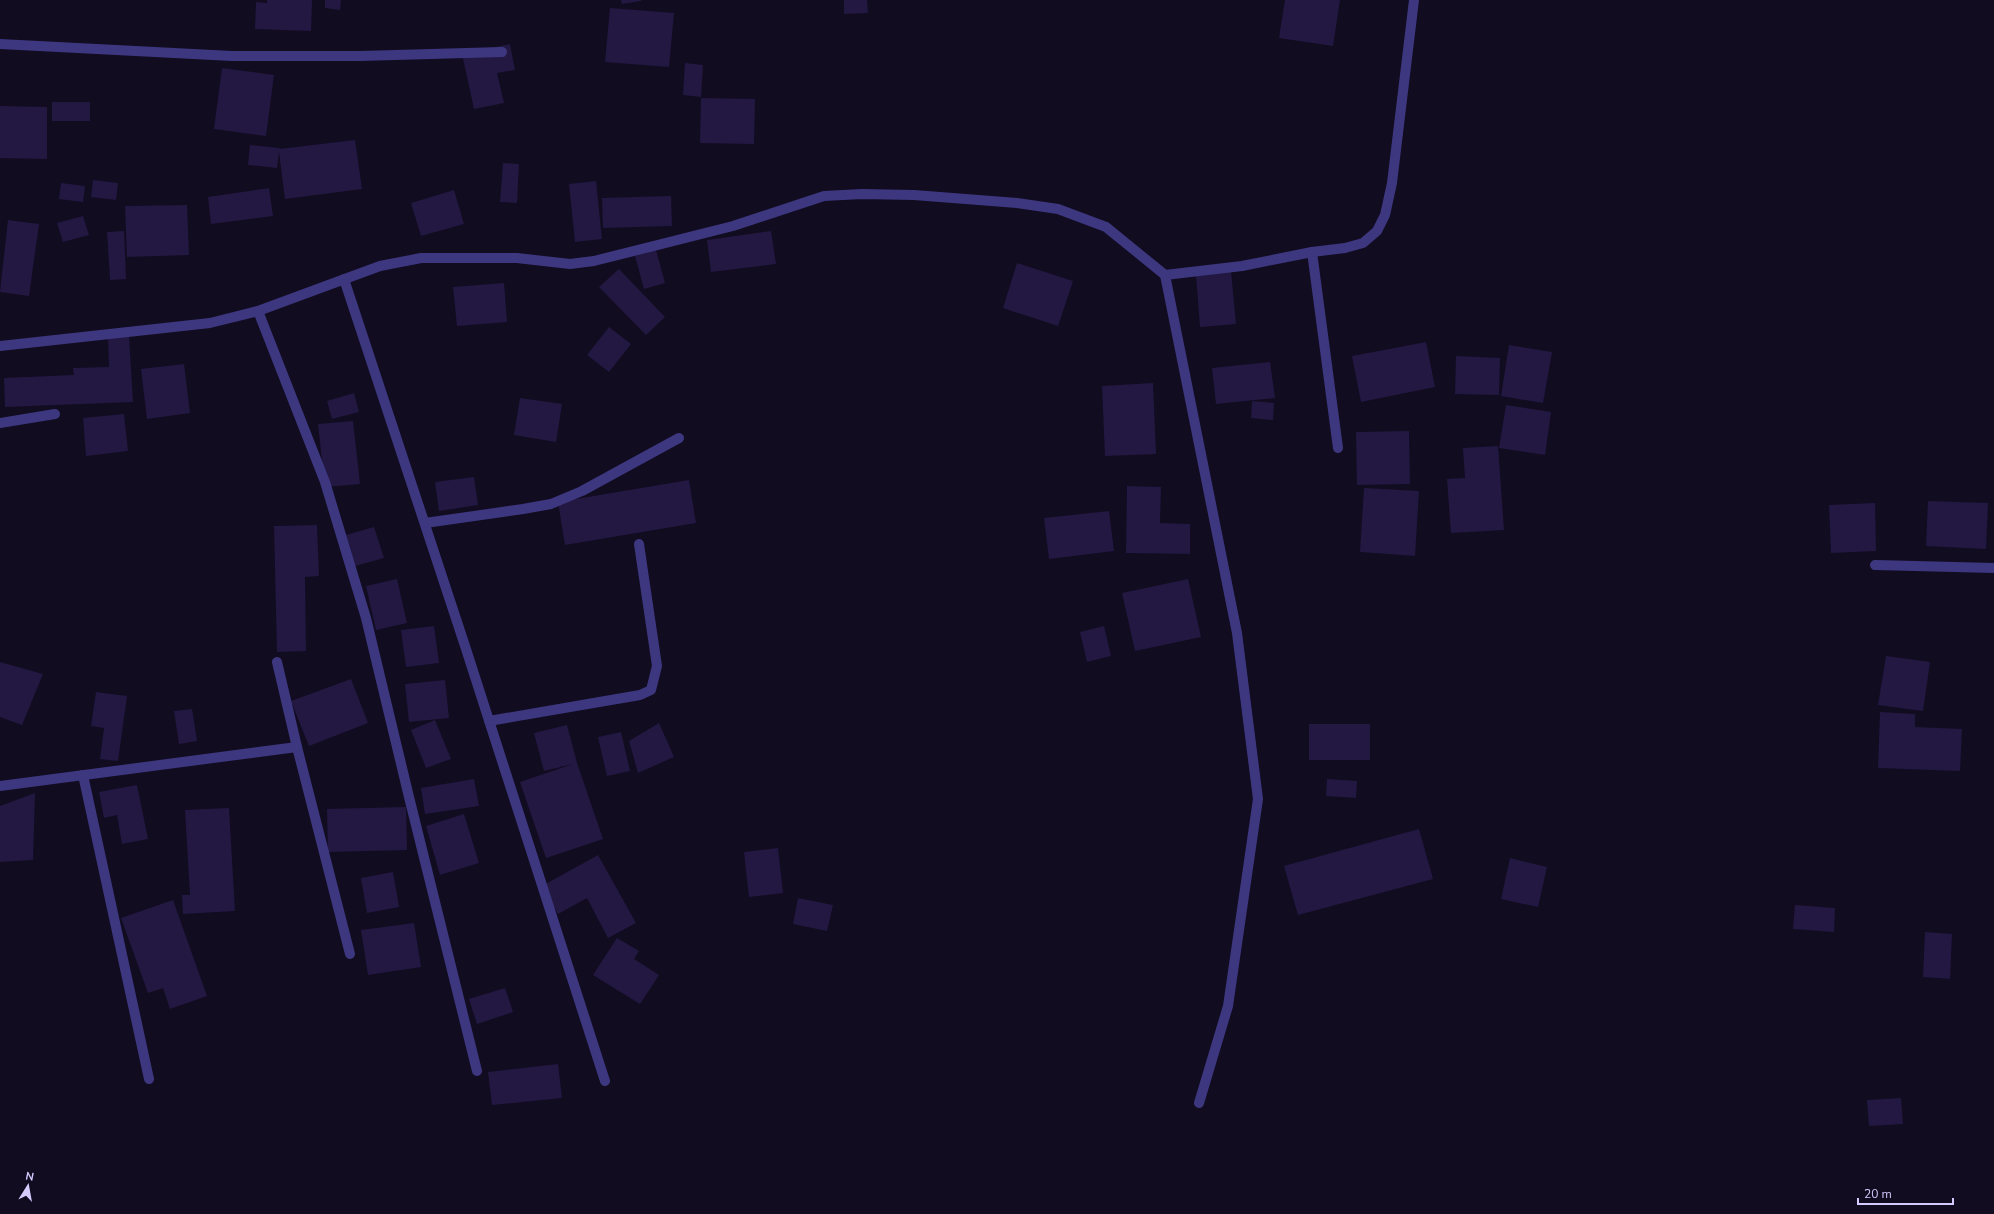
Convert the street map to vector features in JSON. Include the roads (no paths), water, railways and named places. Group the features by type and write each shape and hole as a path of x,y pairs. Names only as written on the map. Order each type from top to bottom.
{"street":[{"path":"1165,274 1242,266 1312,252 1345,248 1363,243 1377,231 1385,215 1392,183 1414,0"},
{"path":"0,44 232,56 360,56 502,52"},
{"path":"0,346 210,323 258,311 380,266 421,258 517,258 570,264 594,261 733,226 824,196 862,194 914,195 1017,203 1058,209 1106,227 1165,274 1236,633 1258,799 1228,1006 1199,1103"},
{"path":"1312,252 1338,448"},
{"path":"344,279 425,523 605,1081"},
{"path":"258,311 325,482 366,618 408,797 477,1071"},
{"path":"0,422 55,414"},
{"path":"425,523 551,504 582,491 678,438"},
{"path":"489,721 640,695 651,690 657,666 640,544"},
{"path":"1875,565 1994,568"},
{"path":"277,662 297,747 350,954"},
{"path":"0,786 297,747"},
{"path":"83,775 149,1079"}]}
